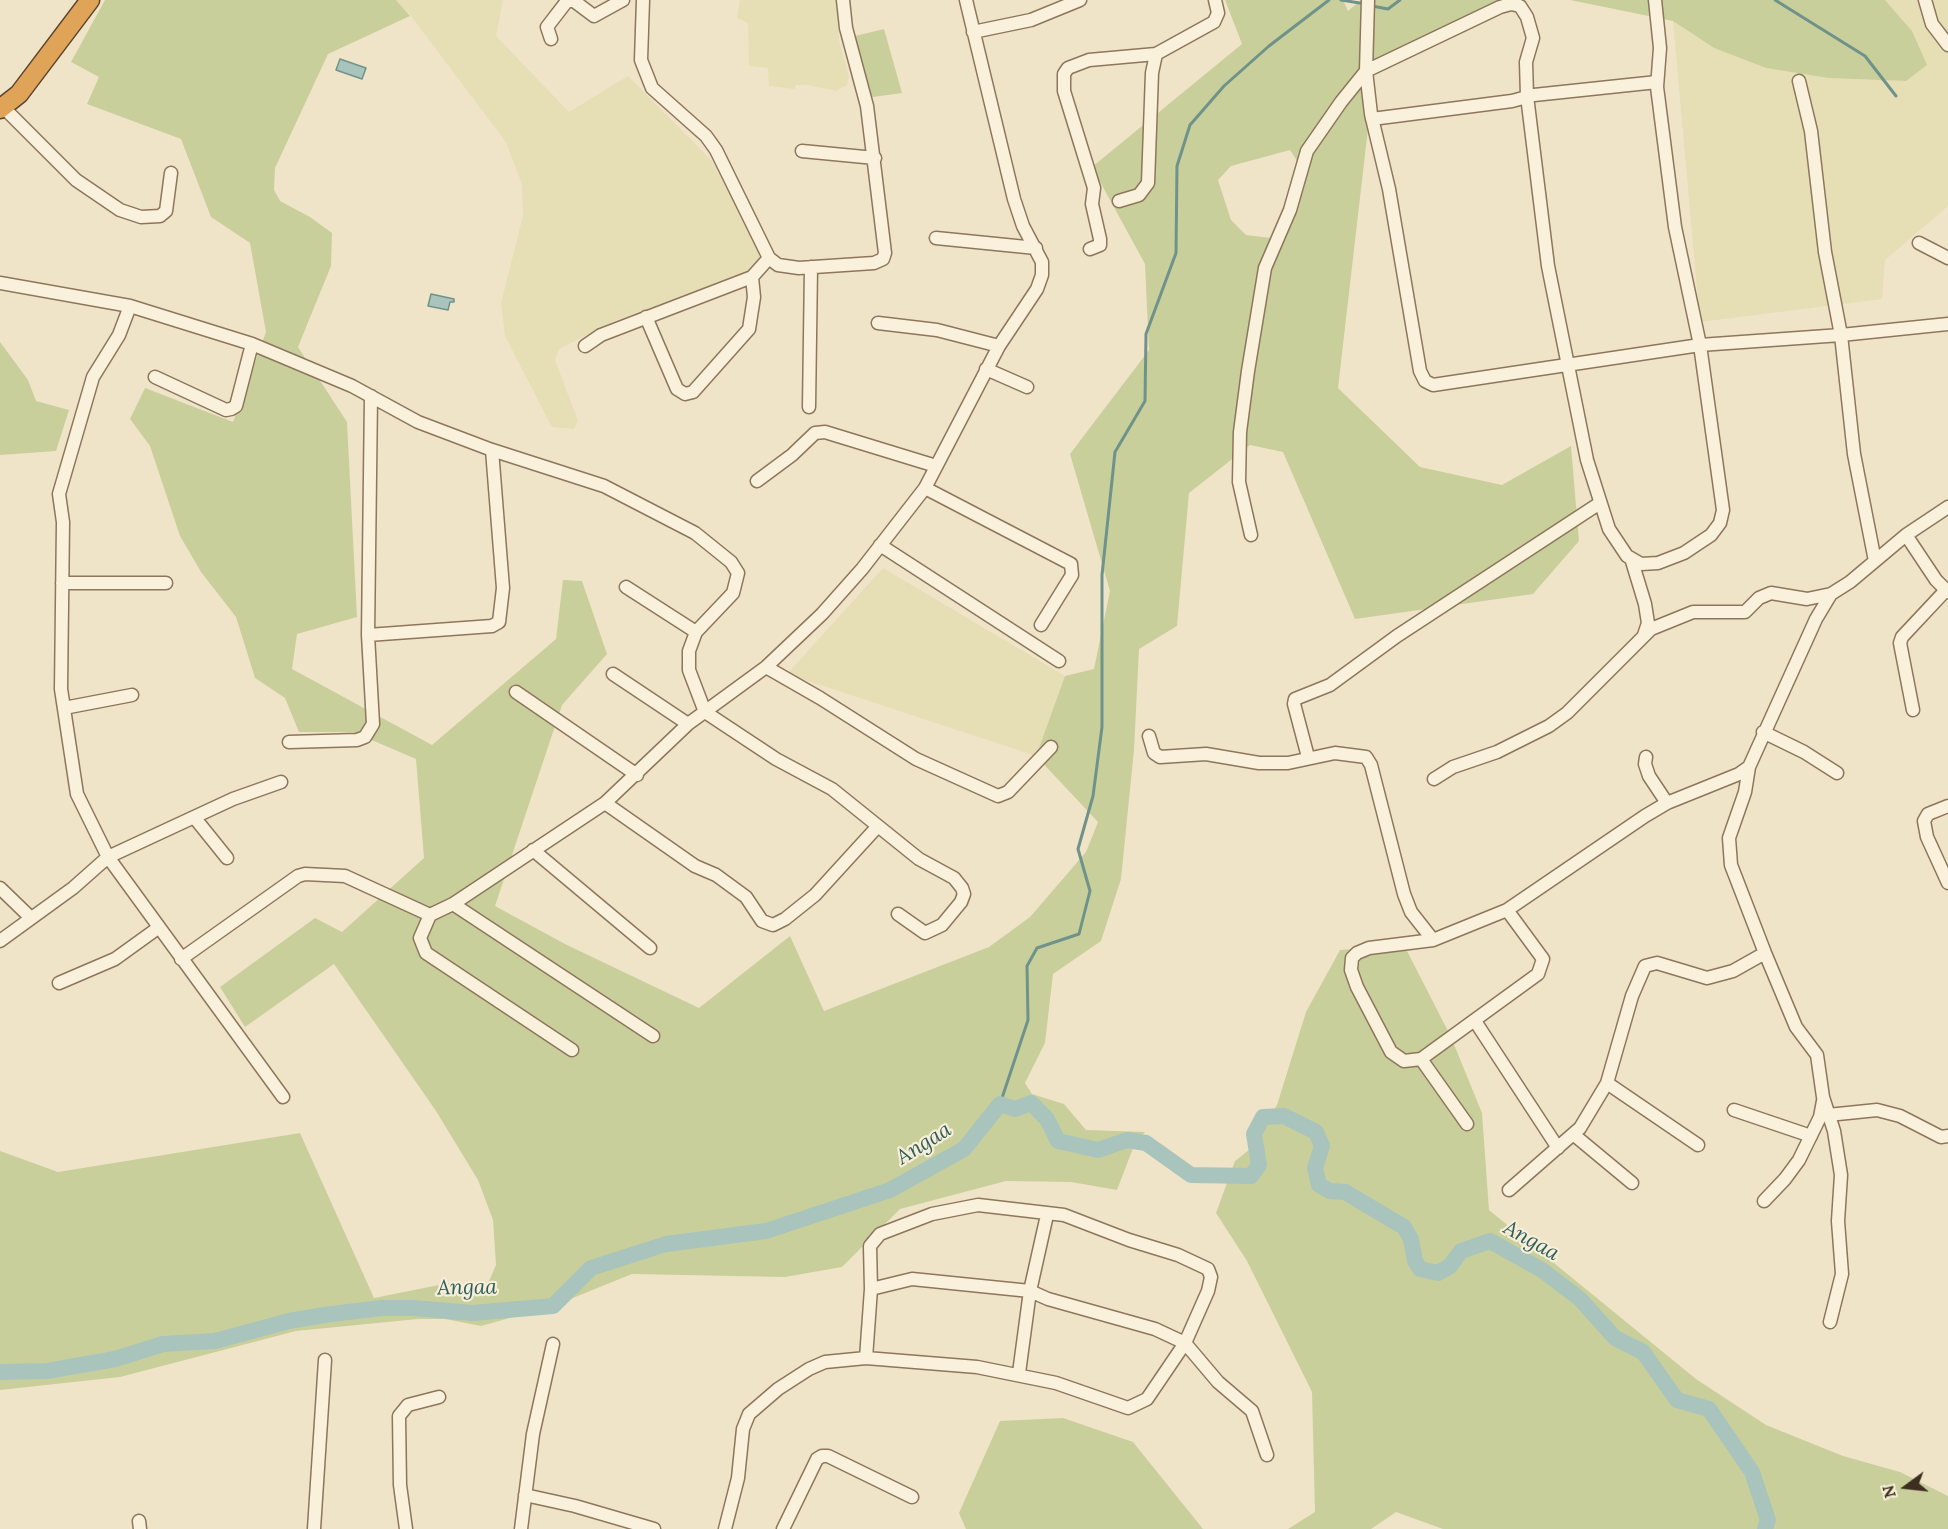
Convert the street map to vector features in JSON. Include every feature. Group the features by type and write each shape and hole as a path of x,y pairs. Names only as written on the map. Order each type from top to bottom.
{"highway":[{"path":"1,108 19,94 90,0"}],"street":[{"path":"551,39 546,27 567,1 574,0 594,16 623,0"},
{"path":"643,0 641,60 651,88 706,136 716,150 769,258 778,265 811,267 874,263 883,259 885,236 867,106 846,28 843,0"},
{"path":"572,1050 426,953 420,938 430,915 453,904 605,803 688,724 766,667 822,614 925,488 999,345 1037,289 1042,275 1042,262 1023,226 1014,199 991,94 966,0"},
{"path":"973,32 1031,20 1080,0"},
{"path":"1090,249 1100,246 1092,204 1094,188 1064,91 1064,74 1068,68 1089,60 1156,54 1185,41 1214,22 1218,13 1215,0"},
{"path":"1251,535 1239,482 1240,432 1265,268 1290,210 1307,152 1341,102 1366,71 1500,7 1511,4 1520,6 1527,17 1533,38 1526,62 1527,96 1539,171 1548,266 1587,460 1600,503 1618,546 1641,564 1658,563 1684,554 1711,535 1720,523 1723,510 1700,345 1675,227 1657,82 1660,48 1655,0"},
{"path":"1925,0 1932,24 1948,45"},
{"path":"1368,6 1366,71 1372,118 1389,189 1420,370 1425,381 1433,385 1700,345 1841,335 1948,324"},
{"path":"1119,201 1139,195 1148,183 1152,73 1156,54"},
{"path":"1799,81 1811,131 1825,252 1841,335 1854,454 1875,561"},
{"path":"1372,118 1512,101 1527,96 1657,82"},
{"path":"1,108 76,180 120,210 141,217 160,216 166,211 171,173"},
{"path":"802,151 875,158"},
{"path":"936,238 1036,248"},
{"path":"1919,243 1948,258"},
{"path":"585,346 601,335 752,277 769,258"},
{"path":"809,407 811,267"},
{"path":"646,317 677,389 685,394 693,392 749,329 754,297 752,277"},
{"path":"0,283 130,306 252,344 352,386 418,422 492,450 604,486 695,533 731,562 738,573 733,593 696,632 689,651 689,670 705,712 776,759 832,789 919,860 954,878 964,894 942,925 925,933 898,914"},
{"path":"130,306 119,335 93,377 81,423 62,477 59,494 63,522 61,689 78,794 108,857 284,1097"},
{"path":"878,323 937,330 999,345"},
{"path":"155,377 226,410 231,409 236,406 252,344"},
{"path":"986,369 1027,387"},
{"path":"289,741 357,740 365,737 373,724 368,635 371,396"},
{"path":"757,481 792,456 815,433 825,432 936,466"},
{"path":"368,635 492,626 499,622 503,588 492,450"},
{"path":"925,488 1071,564 1072,575 1041,625"},
{"path":"1308,757 1294,704 1296,699 1330,685 1397,636 1600,503"},
{"path":"1434,779 1453,767 1497,752 1549,726 1567,713 1651,630 1694,612 1745,612 1759,598 1772,592 1807,599 1832,594 1850,582 1906,535 1948,507"},
{"path":"1906,535 1935,580 1947,591 1902,637 1900,643 1913,710"},
{"path":"880,545 1059,661"},
{"path":"1631,558 1645,604 1648,623 1644,635"},
{"path":"62,583 166,583"},
{"path":"626,587 696,632"},
{"path":"1830,1322 1842,1274 1838,1221 1841,1175 1834,1131 1823,1097 1817,1055 1796,1026 1765,952 1731,865 1729,838 1745,792 1749,767 1763,732 1816,620 1832,594"},
{"path":"766,667 820,698 916,759 998,796 1008,792 1051,747"},
{"path":"613,674 688,724"},
{"path":"516,692 637,775"},
{"path":"64,708 132,695"},
{"path":"1763,732 1804,752 1837,773"},
{"path":"1149,736 1154,753 1160,758 1206,754 1259,763 1288,763 1335,753 1362,754 1371,765 1404,894 1411,912 1433,940"},
{"path":"1646,757 1645,764 1649,776 1667,802"},
{"path":"1508,910 1543,959 1542,967 1534,979 1421,1059 1404,1061 1392,1052 1357,987 1352,970 1352,958 1358,952 1369,948 1433,940 1508,910 1619,831 1667,802 1720,783 1749,767"},
{"path":"0,941 73,888 108,857 233,799 281,782"},
{"path":"605,803 694,866 724,880 746,897 762,921 773,925 785,919 815,895 878,826"},
{"path":"1948,806 1928,814 1924,822 1927,837 1948,883"},
{"path":"194,816 227,858"},
{"path":"533,850 650,948"},
{"path":"181,959 305,874 345,876 430,915"},
{"path":"0,888 31,918"},
{"path":"453,904 653,1036"},
{"path":"59,983 115,959 158,928"},
{"path":"1509,1190 1580,1128 1607,1083 1632,996 1645,966 1657,963 1707,978 1733,971 1765,952"},
{"path":"1475,1021 1558,1148"},
{"path":"1421,1059 1467,1124"},
{"path":"1607,1083 1698,1145"},
{"path":"1764,1201 1785,1179 1812,1136 1820,1117 1823,1097"},
{"path":"1734,1110 1812,1136"},
{"path":"1828,1115 1877,1110 1900,1116 1941,1137 1948,1136"},
{"path":"1573,1134 1632,1183"},
{"path":"726,1529 736,1489 743,1429 754,1408 817,1365 866,1358 1019,1373 1094,1394 1128,1408 1147,1399 1185,1343 1208,1291 1211,1276 1208,1269 1178,1255 1129,1240 1064,1215 1047,1215 978,1205 932,1214 880,1234 870,1246 871,1289 866,1358"},
{"path":"1019,1373 1030,1291 1047,1215"},
{"path":"871,1289 912,1280 1030,1291 1048,1299 1155,1329 1185,1343 1218,1382 1252,1411 1267,1455"},
{"path":"521,1529 533,1434 554,1344"},
{"path":"314,1529 325,1360"},
{"path":"406,1529 400,1485 399,1416 408,1405 439,1397"},
{"path":"783,1529 817,1459 822,1456 828,1456 912,1497"},
{"path":"525,1495 614,1523 654,1529"}],"shaded area":[{"path":"396,0 503,0 496,36 569,112 628,76 711,160 759,248 760,263 749,274 614,321 559,349 555,360 578,421 574,429 552,427 505,336 501,303 523,216 522,184 506,142 411,16"},
{"path":"740,0 837,0 839,40 849,77 847,85 836,91 808,85 796,85 795,89 769,86 768,68 749,66 748,23 737,18"},
{"path":"1885,0 1948,0 1948,206 1885,260 1882,299 1700,322 1673,21 1714,48 1766,68 1828,78 1906,81 1912,31"},
{"path":"883,568 1065,676 1036,756 787,674"}],"green space":[{"path":"105,0 396,0 410,16 328,54 275,168 274,190 280,201 310,217 332,233 331,266 298,347 347,422 357,617 297,634 292,669 432,745 556,639 563,580 582,581 607,654 562,705 495,906 565,944 699,1008 790,936 824,1011 989,947 1030,917 1086,852 1098,822 1036,756 1065,676 1094,669 1110,591 1070,454 1149,350 1145,264 1092,167 1242,44 1225,0 1343,0 1348,11 1361,0 1519,0 1375,68 1338,388 1420,467 1502,485 1571,446 1579,541 1533,594 1355,619 1283,452 1250,445 1189,493 1177,626 1139,649 1134,750 1121,879 1101,941 1053,974 1045,1043 1025,1083 1032,1094 1064,1104 1086,1130 1145,1132 1135,1143 1117,1190 1071,1182 1006,1181 900,1209 842,1267 785,1277 632,1274 553,1306 481,1326 445,1319 418,1319 296,1331 120,1377 0,1390 0,1151 58,1172 300,1133 374,1298 449,1283 470,1293 489,1281 496,1265 493,1220 478,1180 436,1111 334,964 245,1027 220,987 315,918 342,932 424,858 416,759 353,732 299,732 285,698 255,678 236,617 201,572 180,536 150,446 130,419 145,388 233,422 266,332 250,243 211,217 181,139 87,104 99,77 71,62","holes":["1290,150 1306,175 1280,239 1246,235 1231,220 1218,180 1231,166"]},
{"path":"1570,0 1885,0 1912,31 1927,65 1906,81 1828,78 1766,68 1714,48 1673,21"},
{"path":"884,29 902,93 873,97 866,95 851,37"},
{"path":"0,342 28,380 36,401 69,410 56,451 0,455"},
{"path":"1404,945 1451,1037 1482,1113 1489,1210 1696,1379 1766,1425 1843,1456 1900,1472 1948,1496 1948,1529 1443,1529 1396,1512 1371,1529 1288,1529 1315,1512 1312,1392 1247,1261 1216,1213 1235,1161 1250,1149 1277,1105 1306,1012 1340,950"},
{"path":"1063,1418 1133,1442 1203,1529 966,1529 959,1513 1000,1421"}],"water":[{"path":"340,59 366,68 362,79 336,70"},
{"path":"431,294 454,299 454,302 450,302 448,310 428,306"}],"waterway":[{"path":"1000,1104 1028,1020 1027,966 1037,948 1079,934 1090,891 1078,849 1093,796 1102,727 1102,575 1115,452 1145,401 1146,334 1176,253 1177,166 1190,125 1224,86 1269,46 1329,0"},
{"path":"1341,0 1366,4"},
{"path":"1372,6 1388,9 1400,0"},
{"path":"1775,0 1865,56 1896,96"},
{"name":"Angaa","path":"0,1372 47,1371 115,1359 163,1344 215,1341 289,1321 381,1308 473,1313 553,1306 591,1268 666,1244 766,1231 890,1190 964,1149 1000,1104 1015,1109 1031,1103 1047,1119 1058,1141 1098,1150 1127,1140 1146,1143 1191,1175 1251,1176 1259,1165 1254,1134 1263,1117 1284,1116 1316,1132 1322,1146 1315,1168 1319,1185 1330,1191 1345,1192 1404,1227 1411,1239 1415,1261 1420,1269 1438,1273 1450,1266 1461,1251 1490,1241 1542,1270 1580,1299 1615,1338 1643,1352 1677,1400 1709,1409 1752,1472 1768,1520 1765,1529"}]}
